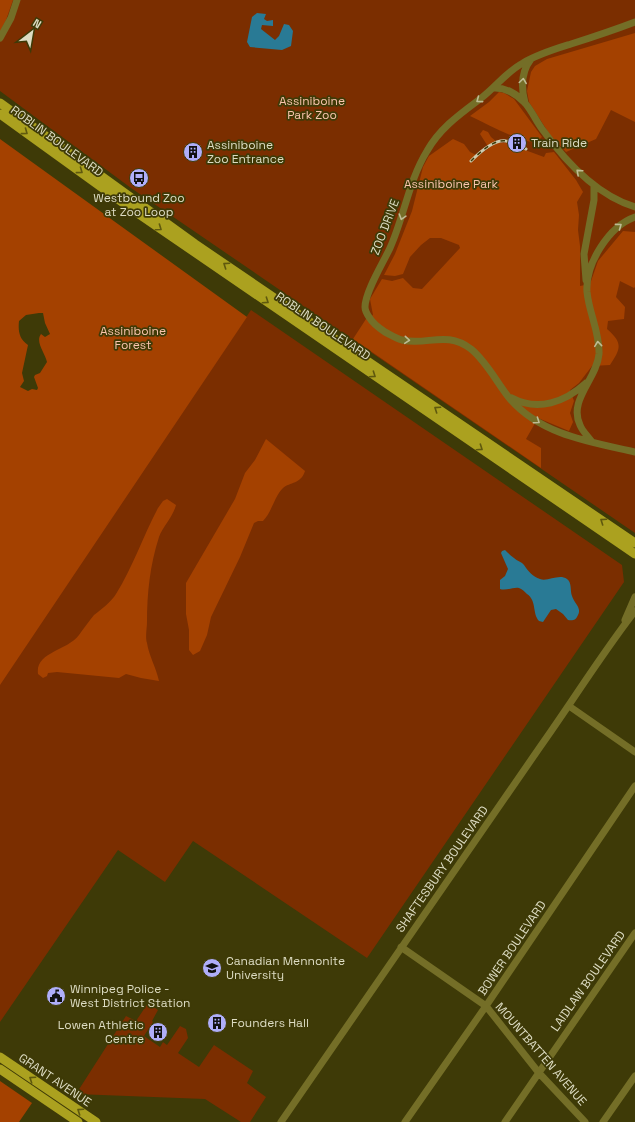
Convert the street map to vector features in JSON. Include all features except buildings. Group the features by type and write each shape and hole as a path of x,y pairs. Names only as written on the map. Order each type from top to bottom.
{"main road":[{"name":"ROBLIN BOULEVARD","path":"0,103 195,244 635,543"},
{"name":"ROBLIN BOULEVARD","path":"0,114 139,215 635,554"},
{"name":"GRANT AVENUE","path":"0,1057 96,1122"},
{"name":"GRANT AVENUE","path":"0,1069 78,1122"}],"street":[{"path":"0,38 11,18 17,0"},
{"name":"ZOO DRIVE","path":"635,22 547,52 524,62 452,120 436,137 427,150 414,178 400,224 369,293 365,306 368,316 375,325 396,338 412,341 446,339 453,340 468,347 478,355 508,396 524,411 546,427 564,435 635,452"},
{"path":"531,59 526,67 522,93 525,103 539,125 564,157 594,185 612,197 635,207"},
{"path":"493,88 509,90 525,103"},
{"path":"592,442 579,424 577,414 580,397 596,368 599,356 599,347 587,290 584,263 584,254 594,200 594,185"},
{"path":"587,290 592,265 596,254 604,241 614,230 635,217"},
{"path":"508,396 526,403 538,405 550,403 568,397 589,381"},
{"name":"SHAFTESBURY BOULEVARD","path":"621,630 635,597"},
{"name":"SHAFTESBURY BOULEVARD","path":"281,1122 458,863 635,611"},
{"path":"569,706 635,752"},
{"name":"BOWER BOULEVARD","path":"405,1122 486,1006 635,786"},
{"name":"LAIDLAW BOULEVARD","path":"505,1122 635,933"},
{"name":"MOUNTBATTEN AVENUE","path":"401,947 486,1006 539,1073 585,1122"},
{"path":"603,1122 635,1076"}],"green space":[{"name":"Assiniboine Park","path":"0,0 635,0 635,533 131,188 0,91"},
{"path":"0,0 13,0 0,32"},
{"path":"635,33 635,122 611,110 596,139 566,152 550,135 529,102 527,91 531,72 535,66 547,59"},
{"path":"499,92 504,93 514,99 542,137 535,143 510,135 470,116 489,102"},
{"path":"483,130 488,132 498,143 506,143 544,157 546,153 554,152 576,180 583,192 577,202 579,215 578,230 580,246 580,286 590,284 598,261 623,231 635,232 635,287 634,288 620,281 616,297 625,307 624,319 608,321 607,329 616,338 619,346 618,350 610,365 592,366 579,383 570,390 574,401 570,413 573,422 569,431 538,418 526,439 541,448 541,468 353,339 366,319 373,315 370,299 382,279 392,281 403,278 413,288 422,289 460,248 459,245 441,238 430,238 410,257 403,274 395,276 384,275 395,254 412,211 423,167 429,156 453,139 464,144 470,152 478,156 489,148 480,134"},
{"name":"Assiniboine Forest","path":"0,139 247,317 0,685","holes":["43,313 45,323 50,334 45,337 41,334 39,340 47,362 40,373 34,377 38,388 37,390 32,389 28,391 20,387 24,381 22,373 28,345 20,334 19,321 26,315"]},
{"path":"251,310 622,565 624,582 367,958 193,841 165,882 118,850 0,1022 0,682"},
{"path":"266,439 305,471 298,481 283,488 263,521 254,523 240,557 211,617 207,635 200,651 193,655 189,650 189,630 186,614 186,583 235,499 245,473 255,460"},
{"path":"167,499 176,505 173,514 159,537 151,569 146,635 149,652 159,681 126,674 119,678 57,672 48,673 47,676 43,678 38,674 38,667 41,661 46,656 74,640 94,615 109,603 116,594 128,573 158,508 163,501"},
{"path":"148,1003 158,1010 152,1021 153,1022 144,1036 160,1047 163,1042 167,1045 180,1026 186,1029 188,1038 178,1053 199,1067 214,1045 253,1071 247,1083 266,1097 250,1122 241,1122 205,1099 76,1094 126,1016 136,1021"},
{"path":"0,1081 32,1103 19,1122 0,1122"}],"water":[{"path":"257,13 266,14 264,19 267,21 273,20 273,26 262,25 261,29 275,40 279,36 284,24 289,25 293,31 291,46 282,50 250,47 247,42 252,17"},
{"path":"505,550 523,564 531,574 537,578 543,580 564,577 569,580 573,599 579,610 576,618 573,620 568,620 556,609 551,610 543,622 539,621 532,600 523,590 519,588 505,590 500,589 500,580 505,576 508,569 501,553"}],"railway":[{"path":"471,161 487,147 501,141 511,142 526,149"}],"place":[{"name":"Train Ride","path":"517,143"},
{"name":"Assiniboine Zoo Entrance","path":"193,152"},
{"name":"Westbound Zoo at Zoo Loop","path":"139,178"},
{"name":"Canadian Mennonite University","path":"212,968"},
{"name":"Winnipeg Police - West District Station","path":"56,996"},
{"name":"Founders Hall","path":"217,1023"},
{"name":"Lowen Athletic Centre","path":"158,1032"}],"park label":[{"name":"Assiniboine Park Zoo","path":"312,108"}]}
